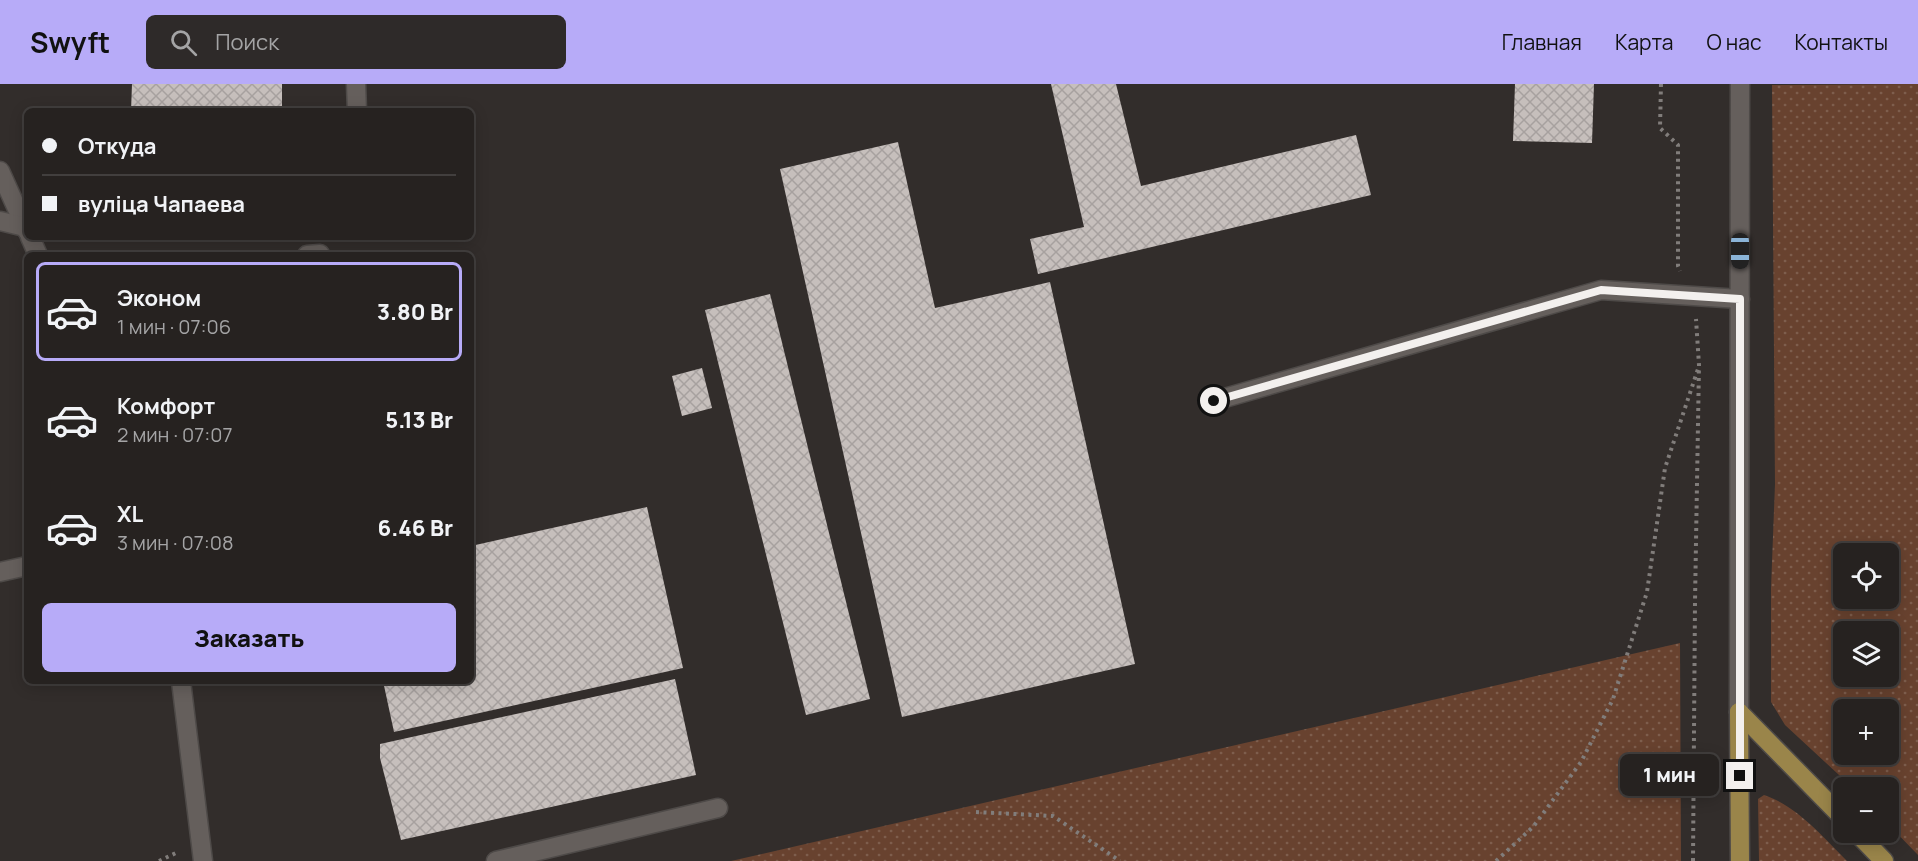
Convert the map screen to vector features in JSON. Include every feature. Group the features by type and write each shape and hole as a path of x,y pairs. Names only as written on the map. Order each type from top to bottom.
{"main road":[{"path":"1739,712 1833,808"},
{"path":"1739,712 1740,861"},
{"path":"1867,843 1884,861"}],"street":[{"path":"356,84 357,108"},
{"path":"1739,712 1740,84"},
{"path":"0,171 24,225"},
{"path":"0,221 24,231"},
{"path":"1214,401 1601,290 1740,299"},
{"path":"0,573 24,567"},
{"path":"181,684 203,861"},
{"path":"496,861 718,808"}],"path":[{"path":"1661,84 1660,128 1678,145 1677,266 1695,295 1699,365 1693,861"},
{"path":"1496,861 1533,826 1581,762 1613,699 1647,592 1665,468 1699,365"},
{"path":"976,812 1053,816 1120,861"}],"shaded area":[{"path":"1918,84 1918,855 1899,835 1899,777 1841,777 1785,725 1771,702 1771,589 1775,484 1772,85"},
{"path":"1680,643 1681,861 731,861"},
{"path":"1764,795 1798,814 1847,861 1759,861 1758,799"}],"building":[{"path":"132,84 282,84 282,108 131,108"},
{"path":"1051,84 1116,84 1141,186 1356,135 1371,195 1038,274 1030,239 1084,227"},
{"path":"1515,84 1594,84 1592,143 1513,141"},
{"path":"898,142 935,308 1050,282 1135,664 902,717 780,169"},
{"path":"770,294 870,699 806,715 705,310"},
{"path":"702,368 712,408 682,416 672,376"},
{"path":"647,507 683,668 394,732 384,684 474,684 474,545"},
{"path":"675,679 696,775 401,840 380,758 380,744"}],"route":[{"path":"1214,401 1601,290 1740,299 1740,776"}]}
